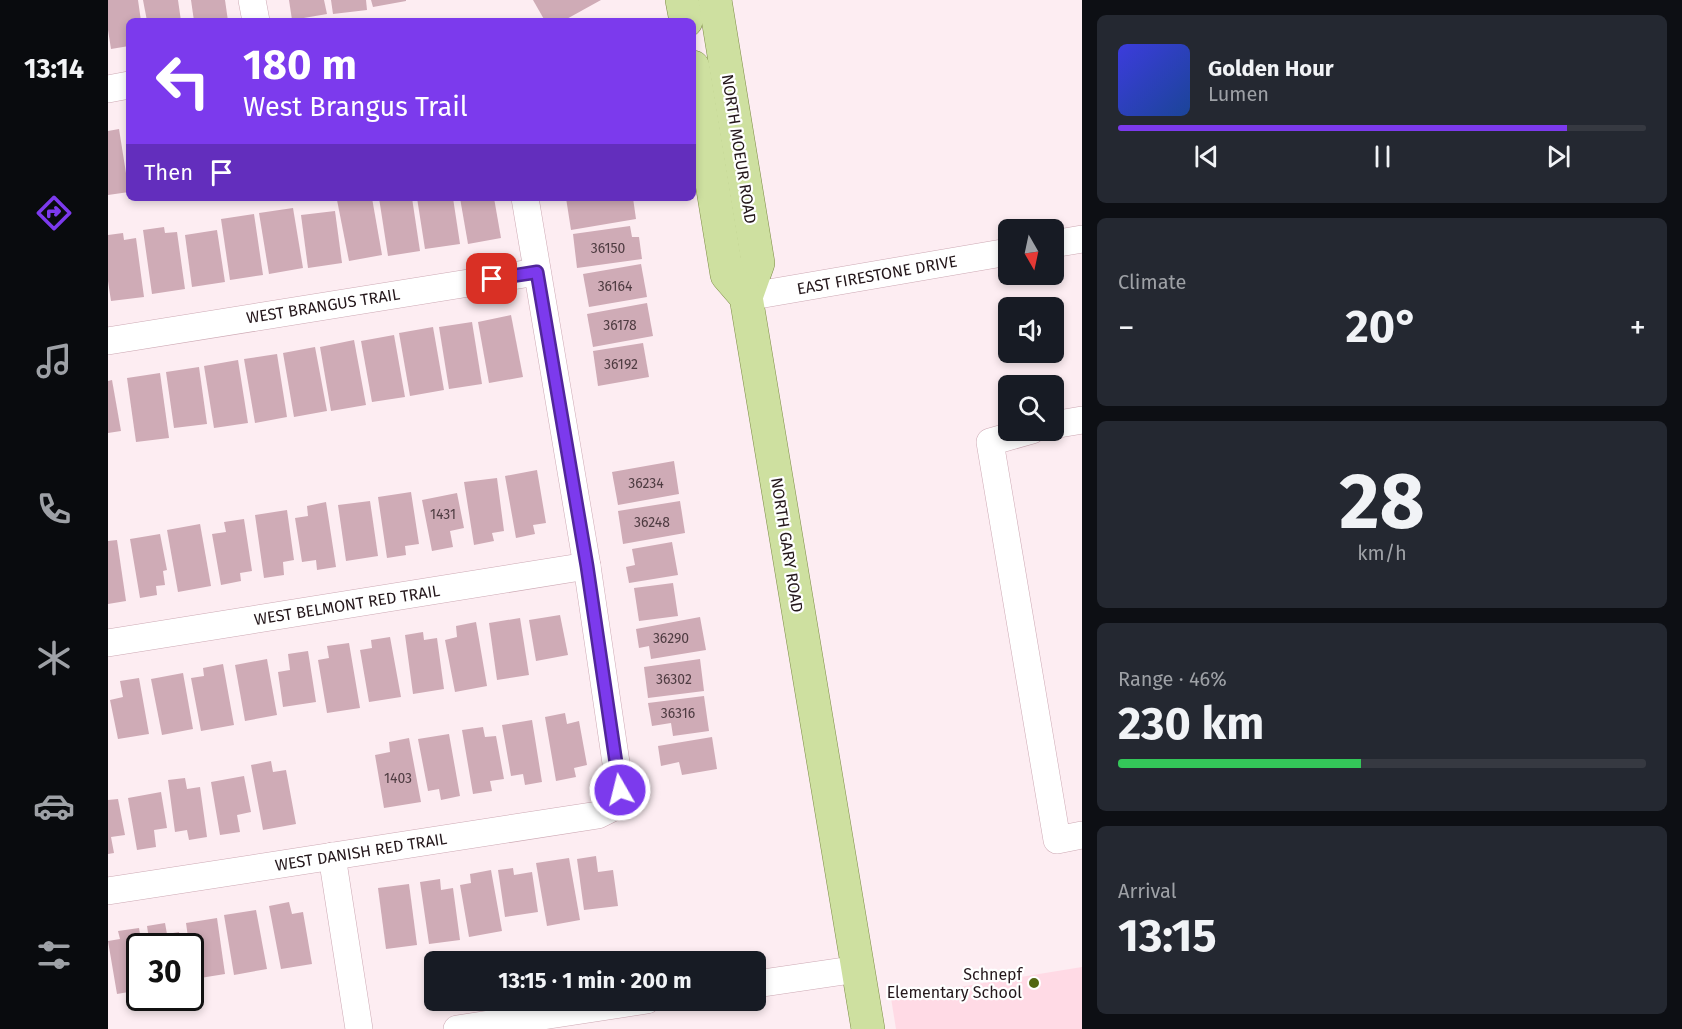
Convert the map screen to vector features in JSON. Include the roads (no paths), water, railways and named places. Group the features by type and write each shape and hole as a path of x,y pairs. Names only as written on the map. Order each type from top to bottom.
{"main road":[{"path":"682,0 685,18"},
{"name":"NORTH MOEUR ROAD","path":"716,0 758,263 746,297"},
{"path":"696,85 727,275 746,297"},
{"name":"NORTH GARY ROAD","path":"746,297 868,1029"}],"street":[{"path":"252,0 255,18"},
{"path":"108,89 126,86"},
{"path":"525,201 587,566"},
{"path":"1064,242 1082,239"},
{"name":"EAST FIRESTONE DRIVE","path":"746,297 998,254"},
{"name":"WEST BRANGUS TRAIL","path":"108,341 537,272"},
{"path":"1064,423 1082,420"},
{"path":"998,440 990,442 1070,837"},
{"name":"WEST BELMONT RED TRAIL","path":"108,643 587,566"},
{"name":"WEST DANISH RED TRAIL","path":"108,891 598,815 612,808 620,790 587,566"},
{"path":"332,856 359,1029"},
{"path":"766,983 858,969"},
{"path":"457,1029 575,1011"}],"place":[{"name":"Schnepf Elementary School","path":"1034,983"}]}
